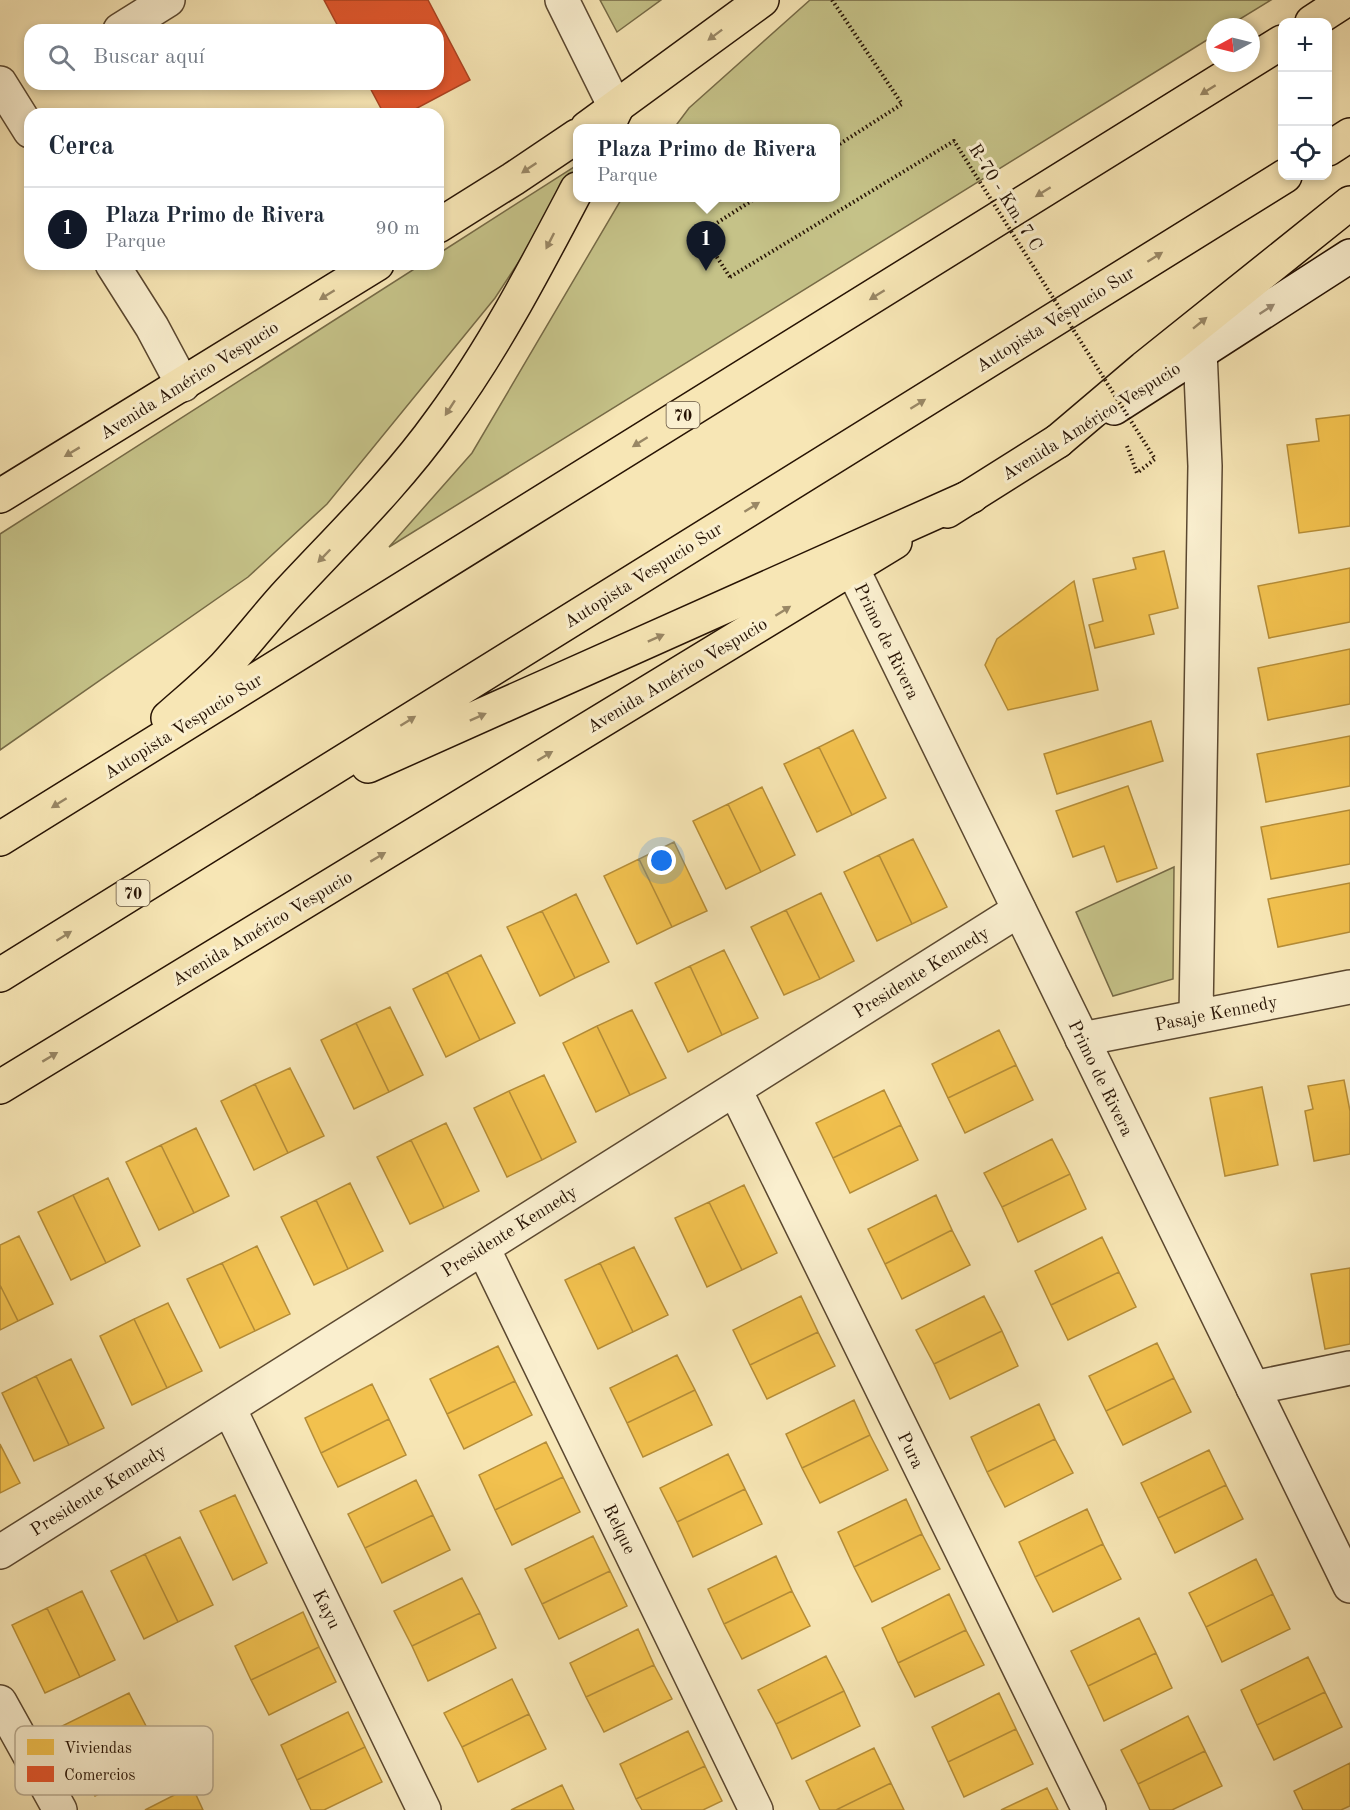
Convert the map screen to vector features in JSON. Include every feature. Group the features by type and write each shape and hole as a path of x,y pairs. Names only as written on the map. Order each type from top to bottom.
{"main road":[{"path":"611,119 762,0"},
{"path":"1318,18 1346,0"},
{"name":"Autopista Vespucio Sur","path":"0,840 1278,44"},
{"path":"1332,146 1350,135"},
{"path":"444,222 573,138"},
{"name":"Autopista Vespucio Sur","path":"0,975 1280,180"},
{"path":"108,772 224,667 407,465 442,419 478,364 542,256 573,197"},
{"path":"1058,441 1350,203"},
{"name":"Avenida Américo Vespucio","path":"0,496 367,270"},
{"name":"Avenida Américo Vespucio","path":"0,1087 972,496 1058,441"},
{"path":"252,819 972,496"}],"street":[{"path":"130,24 168,0"},
{"path":"562,0 611,119"},
{"path":"14,88 24,115"},
{"name":"Avenida Américo Vespucio","path":"1058,441 1112,410 1350,256"},
{"path":"116,270 152,327 183,385"},
{"path":"1196,1016 1205,466 1200,351"},
{"name":"Primo de Rivera","path":"852,568 1350,1587"},
{"name":"Presidente Kennedy","path":"0,1552 1019,910"},
{"name":"Pasaje Kennedy","path":"1082,1039 1350,987"},
{"name":"Pura","path":"735,1090 1089,1810"},
{"name":"Relque","path":"483,1248 756,1810"},
{"path":"1253,1388 1350,1368"},
{"name":"Kayu","path":"229,1408 424,1810"},
{"path":"0,1702 15,1729"},
{"path":"52,1795 60,1810"}],"path":[{"path":"832,0 902,104 840,144"},
{"name":"R-70 - Km. 7 C","path":"750,202 701,233 730,278 954,141 1155,459"}],"shaded area":[{"path":"600,0 661,0 617,32"},
{"path":"810,0 1271,0 1242,18 1206,18 1206,41 389,547 472,453 620,202 840,202 840,124 677,124 689,108"},
{"path":"573,168 573,179 495,298 327,504 248,577 0,750 0,534 413,270 444,270 444,250"},
{"path":"1174,867 1173,979 1113,996 1076,912"}],"building: Viviendas":[{"path":"1350,415 1350,526 1299,533 1287,445 1319,441 1316,419"},
{"path":"1164,551 1178,608 1149,615 1154,634 1095,648 1089,625 1103,621 1093,579 1136,569 1133,558"},
{"path":"1350,568 1350,622 1269,638 1258,586"},
{"path":"1074,581 1098,690 1008,710 985,665 997,639"},
{"path":"1350,649 1350,704 1268,720 1258,668"},
{"path":"1151,721 1163,761 1057,794 1044,754"},
{"path":"853,730 886,798 852,815 819,747"},
{"path":"1350,736 1350,786 1266,802 1257,754"},
{"path":"819,747 852,815 817,832 784,764"},
{"path":"1128,786 1157,868 1117,882 1104,846 1073,857 1056,811"},
{"path":"762,787 795,855 761,872 728,804"},
{"path":"728,804 761,872 726,889 693,821"},
{"path":"1350,810 1350,864 1271,879 1261,827"},
{"path":"913,839 947,907 912,924 879,855"},
{"path":"674,842 707,911 672,927 639,859"},
{"path":"879,855 912,924 877,941 844,872"},
{"path":"639,859 672,927 637,944 604,876"},
{"path":"1350,883 1350,932 1278,947 1268,899"},
{"path":"821,893 854,961 820,979 786,910"},
{"path":"576,894 609,962 575,978 542,911"},
{"path":"786,910 820,979 784,995 751,927"},
{"path":"542,911 575,978 540,996 507,927"},
{"path":"724,950 758,1018 722,1035 690,966"},
{"path":"481,955 515,1023 480,1040 447,972"},
{"path":"690,966 722,1035 688,1052 655,983"},
{"path":"447,972 480,1040 446,1057 413,989"},
{"path":"390,1007 423,1075 389,1092 356,1023"},
{"path":"632,1010 666,1078 630,1095 597,1026"},
{"path":"356,1023 389,1092 354,1109 321,1040"},
{"path":"597,1026 630,1095 596,1112 563,1043"},
{"path":"999,1030 1016,1065 948,1098 932,1064"},
{"path":"1016,1065 1033,1100 965,1133 948,1098"},
{"path":"290,1068 324,1136 288,1153 255,1084"},
{"path":"544,1075 576,1142 542,1160 509,1091"},
{"path":"1344,1080 1350,1111 1350,1154 1314,1161 1305,1111 1313,1109 1308,1086"},
{"path":"255,1084 288,1153 254,1170 221,1101"},
{"path":"1262,1087 1278,1165 1225,1176 1210,1098"},
{"path":"884,1090 901,1125 833,1158 816,1123"},
{"path":"509,1091 542,1160 507,1177 474,1108"},
{"path":"446,1123 479,1191 444,1208 411,1140"},
{"path":"901,1125 918,1160 850,1193 833,1158"},
{"path":"196,1128 229,1196 194,1213 161,1145"},
{"path":"1052,1139 1070,1174 1002,1207 984,1173"},
{"path":"411,1140 444,1208 410,1224 377,1157"},
{"path":"161,1145 194,1213 159,1230 126,1162"},
{"path":"1070,1174 1086,1209 1018,1242 1002,1207"},
{"path":"108,1178 140,1246 106,1263 73,1195"},
{"path":"350,1183 383,1251 348,1269 316,1200"},
{"path":"744,1185 777,1253 742,1270 709,1202"},
{"path":"73,1195 106,1263 71,1280 38,1212"},
{"path":"936,1195 952,1230 885,1264 868,1229"},
{"path":"316,1200 348,1269 314,1285 281,1217"},
{"path":"709,1202 742,1270 707,1287 675,1218"},
{"path":"952,1230 970,1265 902,1299 885,1264"},
{"path":"19,1236 53,1304 18,1321 0,1285 0,1245"},
{"path":"1102,1237 1119,1272 1051,1305 1035,1271"},
{"path":"257,1246 290,1314 255,1331 222,1263"},
{"path":"634,1247 668,1315 633,1332 600,1263"},
{"path":"222,1263 255,1331 220,1348 187,1279"},
{"path":"600,1263 633,1332 598,1349 565,1280"},
{"path":"1350,1268 1350,1344 1325,1349 1311,1274"},
{"path":"1119,1272 1136,1307 1068,1340 1051,1305"},
{"path":"0,1285 18,1321 0,1330"},
{"path":"801,1296 818,1332 750,1365 733,1330"},
{"path":"984,1296 1002,1331 934,1364 916,1330"},
{"path":"168,1303 202,1371 167,1388 134,1319"},
{"path":"134,1319 167,1388 132,1405 100,1336"},
{"path":"1002,1331 1018,1366 950,1399 934,1364"},
{"path":"818,1332 835,1366 767,1399 750,1365"},
{"path":"1157,1343 1174,1378 1106,1411 1089,1376"},
{"path":"498,1346 515,1381 447,1414 430,1379"},
{"path":"677,1355 695,1390 627,1423 610,1388"},
{"path":"71,1359 104,1428 69,1445 36,1376"},
{"path":"36,1376 69,1445 34,1461 2,1393"},
{"path":"1174,1378 1191,1412 1123,1445 1106,1411"},
{"path":"515,1381 532,1415 464,1449 447,1414"},
{"path":"372,1384 389,1419 321,1453 305,1418"},
{"path":"695,1390 712,1425 643,1457 627,1423"},
{"path":"854,1400 870,1435 802,1468 786,1434"},
{"path":"1039,1404 1055,1439 987,1472 971,1437"},
{"path":"389,1419 406,1455 338,1487 321,1453"},
{"path":"870,1435 888,1470 820,1503 802,1468"},
{"path":"1055,1439 1073,1473 1005,1507 987,1472"},
{"path":"546,1442 563,1477 495,1510 479,1475"},
{"path":"0,1444 20,1483 0,1493"},
{"path":"1209,1450 1226,1485 1158,1518 1141,1483"},
{"path":"728,1454 745,1489 677,1522 660,1488"},
{"path":"563,1477 580,1512 512,1545 495,1510"},
{"path":"416,1480 433,1515 365,1548 348,1514"},
{"path":"1226,1485 1243,1519 1175,1553 1158,1518"},
{"path":"745,1489 762,1524 693,1557 677,1522"},
{"path":"235,1495 267,1563 233,1580 200,1511"},
{"path":"906,1499 922,1534 854,1567 838,1532"},
{"path":"1087,1509 1103,1544 1035,1577 1019,1542"},
{"path":"433,1515 450,1550 382,1583 365,1548"},
{"path":"922,1534 940,1569 872,1602 854,1567"},
{"path":"593,1536 610,1571 542,1604 525,1569"},
{"path":"180,1537 213,1605 178,1622 145,1554"},
{"path":"1103,1544 1121,1579 1053,1612 1035,1577"},
{"path":"145,1554 178,1622 144,1639 111,1571"},
{"path":"776,1556 792,1591 724,1624 708,1589"},
{"path":"1256,1559 1273,1594 1206,1627 1189,1593"},
{"path":"610,1571 627,1606 559,1639 542,1604"},
{"path":"462,1578 480,1613 412,1646 394,1611"},
{"path":"82,1591 115,1660 80,1677 47,1608"},
{"path":"792,1591 810,1626 742,1659 724,1624"},
{"path":"949,1594 966,1630 898,1663 882,1628"},
{"path":"1273,1594 1290,1629 1222,1662 1206,1627"},
{"path":"47,1608 80,1677 45,1693 12,1625"},
{"path":"303,1612 319,1647 251,1680 235,1646"},
{"path":"480,1613 496,1648 428,1681 412,1646"},
{"path":"1139,1618 1156,1653 1088,1686 1071,1651"},
{"path":"638,1629 654,1665 586,1697 570,1663"},
{"path":"966,1630 984,1665 915,1697 898,1663"},
{"path":"319,1647 336,1682 269,1715 251,1680"},
{"path":"1156,1653 1172,1688 1104,1721 1088,1686"},
{"path":"826,1656 844,1691 776,1724 758,1690"},
{"path":"1308,1657 1325,1692 1257,1725 1241,1690"},
{"path":"654,1665 672,1699 604,1732 586,1697"},
{"path":"512,1679 529,1714 462,1747 444,1713"},
{"path":"844,1691 860,1726 792,1759 776,1724"},
{"path":"1325,1692 1342,1727 1274,1760 1257,1725"},
{"path":"129,1693 146,1726 62,1726"},
{"path":"999,1693 1016,1729 948,1762 932,1727"},
{"path":"348,1712 365,1747 297,1780 281,1745"},
{"path":"529,1714 546,1749 478,1782 462,1747"},
{"path":"1188,1716 1205,1751 1138,1784 1121,1750"},
{"path":"1016,1729 1033,1764 964,1797 948,1762"},
{"path":"688,1731 705,1766 636,1799 620,1764"},
{"path":"365,1747 382,1782 324,1810 311,1810 297,1780"},
{"path":"874,1748 891,1783 836,1810 820,1810 806,1781"},
{"path":"1205,1751 1222,1786 1172,1810 1150,1810 1138,1784"},
{"path":"1350,1763 1350,1806 1341,1810 1303,1810 1294,1791"},
{"path":"705,1766 722,1801 703,1810 642,1810 636,1799"},
{"path":"891,1783 904,1810 836,1810"},
{"path":"562,1785 574,1810 511,1810"},
{"path":"1047,1788 1058,1810 1001,1810"},
{"path":"174,1795 196,1795 203,1810 145,1810"}],"building: Comercios":[{"path":"324,0 428,0 441,24 337,24"},
{"path":"444,30 470,80 417,108 381,108 371,90 444,90"}],"place":[{"name":"Plaza Primo de Rivera","path":"706,271"}]}
